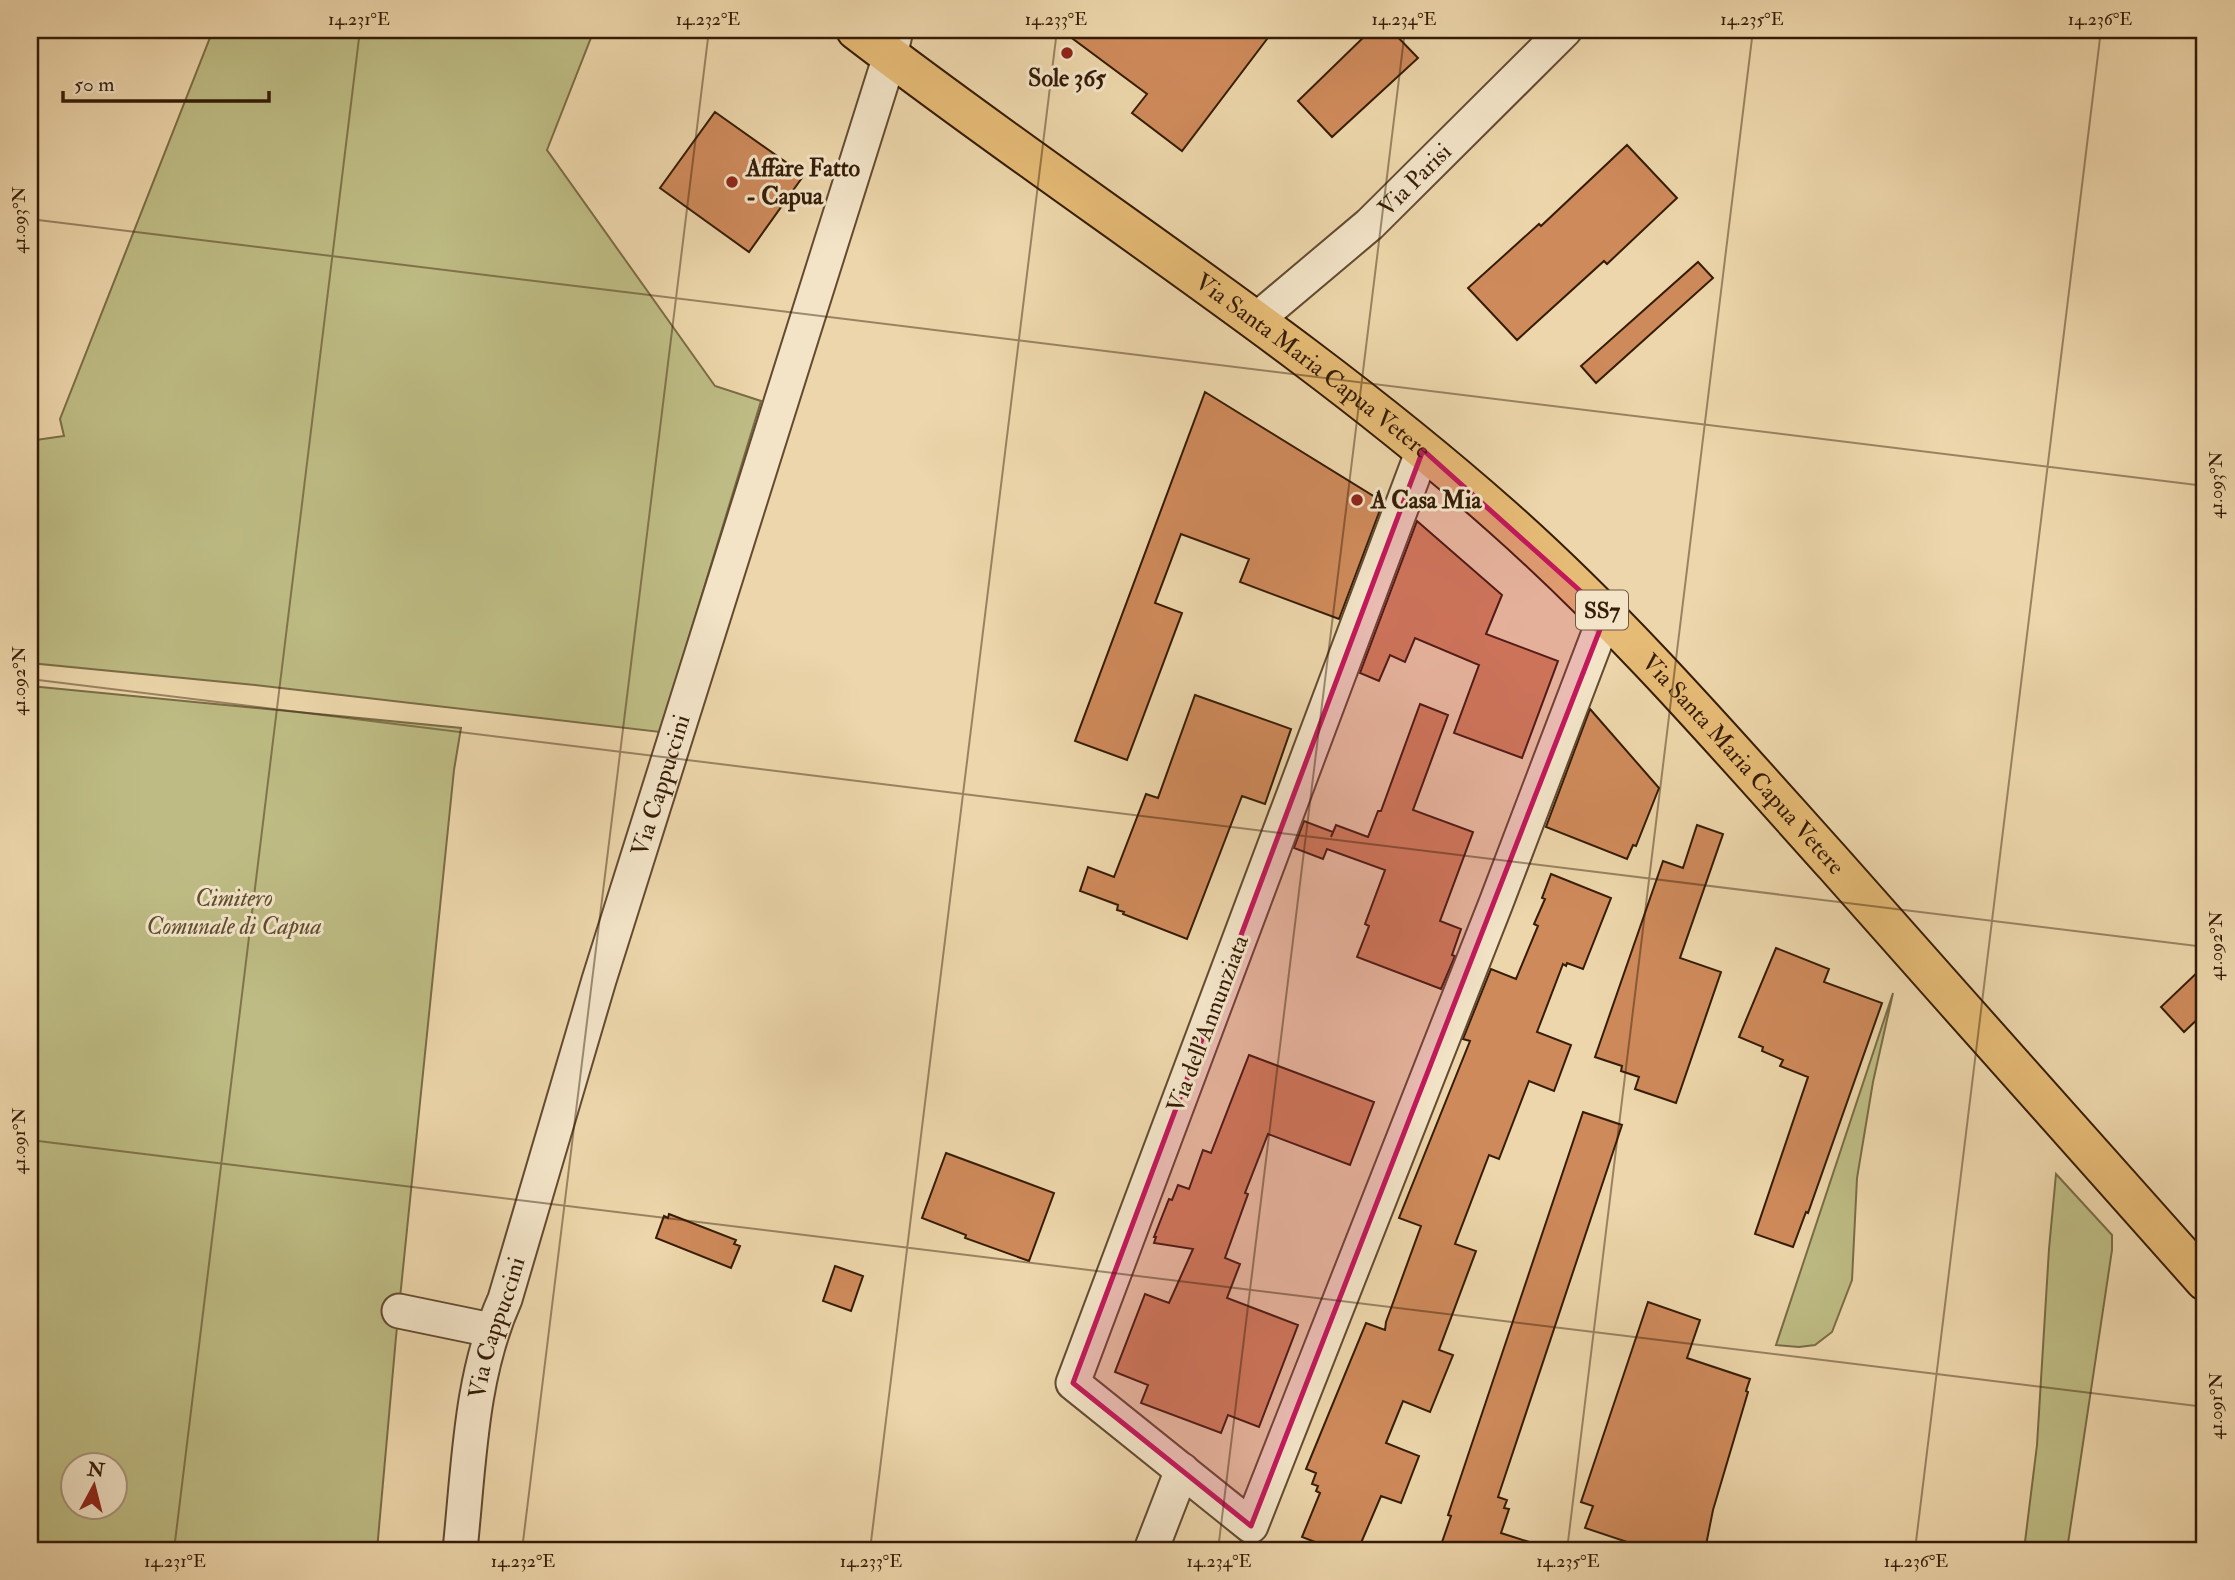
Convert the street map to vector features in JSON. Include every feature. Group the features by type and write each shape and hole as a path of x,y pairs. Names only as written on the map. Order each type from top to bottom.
{"main road":[{"name":"Via Santa Maria Capua Vetere","path":"856,30 893,43 1256,320 1423,450 1501,516 1606,614 1729,746 2205,1281"}],"street":[{"name":"Via Parisi","path":"1256,320 1370,224 1565,30"},
{"name":"Via Cappuccini","path":"460,1550 475,1403 491,1330 505,1299 598,980 893,43"},
{"name":"Via dell'Annunziata","path":"1423,450 1073,1383 1251,1526 1496,903 1606,614"},
{"path":"399,1311 491,1330"},
{"path":"1151,1550 1181,1470"}],"highlighted area":[{"path":"1423,450 1606,614 1251,1526 1073,1383"}],"green space":[{"path":"213,30 594,30 547,150 715,386 761,401 660,732 255,685 30,663 30,438 36,440 64,436 60,419"},
{"name":"Cimitero Comunale di Capua","path":"30,686 461,728 454,770 396,1337 377,1550 30,1550"},
{"path":"1893,993 1873,1082 1857,1178 1852,1280 1832,1332 1815,1345 1776,1345"},
{"path":"2056,1174 2112,1235 2112,1250 2067,1550 2024,1550 2037,1445"}],"building":[{"path":"1061,30 1255,30 1267,39 1182,151 1132,113 1147,94"},
{"path":"1371,30 1391,30 1418,58 1332,137 1298,101"},
{"name":"Affare Fatto - Capua","path":"715,112 804,175 749,252 660,188"},
{"path":"1627,145 1677,198 1607,264 1604,261 1517,340 1468,288 1539,224 1541,226"},
{"path":"1698,262 1713,278 1596,383 1581,366"},
{"path":"1205,392 1383,502 1339,619 1240,582 1249,559 1181,534 1155,603 1182,613 1127,760 1075,741"},
{"path":"1417,521 1502,595 1486,634 1558,661 1522,758 1454,733 1479,665 1415,638 1405,662 1390,655 1379,681 1360,673"},
{"path":"1195,695 1291,729 1265,804 1242,796 1187,939 1123,914 1124,912 1117,910 1118,905 1080,891 1088,867 1114,877 1146,794 1158,798"},
{"path":"1420,704 1448,715 1413,810 1473,832 1440,921 1461,929 1452,955 1455,956 1441,989 1357,957 1369,926 1365,924 1385,870 1327,849 1323,859 1294,848 1304,821 1333,832 1331,837 1336,825 1368,837 1378,811 1381,811"},
{"path":"1590,709 1659,788 1636,846 1633,845 1627,859 1546,827"},
{"path":"1697,825 1723,834 1680,958 1721,972 1676,1103 1635,1089 1639,1077 1621,1071 1622,1066 1595,1057 1663,861 1683,868"},
{"path":"1551,874 1611,898 1583,969 1563,964 1537,1032 1571,1045 1554,1091 1529,1081 1499,1159 1489,1155 1455,1244 1476,1251 1439,1350 1453,1355 1430,1412 1403,1401 1386,1443 1419,1456 1401,1503 1381,1496 1358,1550 1336,1550 1302,1537 1320,1493 1316,1491 1318,1486 1312,1484 1316,1473 1306,1469 1366,1323 1385,1330 1421,1226 1399,1218 1470,1041 1463,1039 1491,969 1516,979 1538,926 1534,924 1545,899 1542,898"},
{"path":"1776,948 1829,969 1824,982 1882,1003 1808,1213 1806,1212 1793,1247 1755,1234 1808,1077 1780,1066 1783,1060 1762,1051 1763,1047 1739,1037"},
{"path":"2205,965 2205,1012 2184,1032 2161,1007"},
{"path":"1249,1055 1374,1102 1350,1165 1268,1134 1245,1193 1248,1194 1225,1258 1240,1264 1227,1298 1298,1325 1259,1427 1228,1415 1221,1433 1141,1403 1148,1385 1115,1372 1145,1294 1169,1303 1193,1249 1154,1243 1154,1237 1169,1199 1172,1200 1178,1185 1189,1189 1203,1150 1211,1153"},
{"path":"1583,1112 1622,1125 1498,1497 1507,1500 1504,1508 1509,1509 1501,1533 1542,1546 1541,1550 1458,1550 1441,1545 1451,1516 1448,1515"},
{"path":"946,1153 1054,1193 1029,1261 965,1238 966,1235 922,1218"},
{"path":"669,1214 736,1240 734,1244 740,1246 731,1268 656,1238 664,1216 668,1218"},
{"path":"835,1266 863,1276 851,1311 823,1301"},
{"path":"1648,1302 1700,1320 1687,1358 1750,1379 1713,1510 1705,1550 1651,1550 1585,1528 1593,1506 1581,1502"}],"place":[{"name":"Sole 365","path":"1067,53"},
{"name":"Affare Fatto - Capua","path":"732,182"},
{"name":"A Casa Mia","path":"1357,500"}]}
